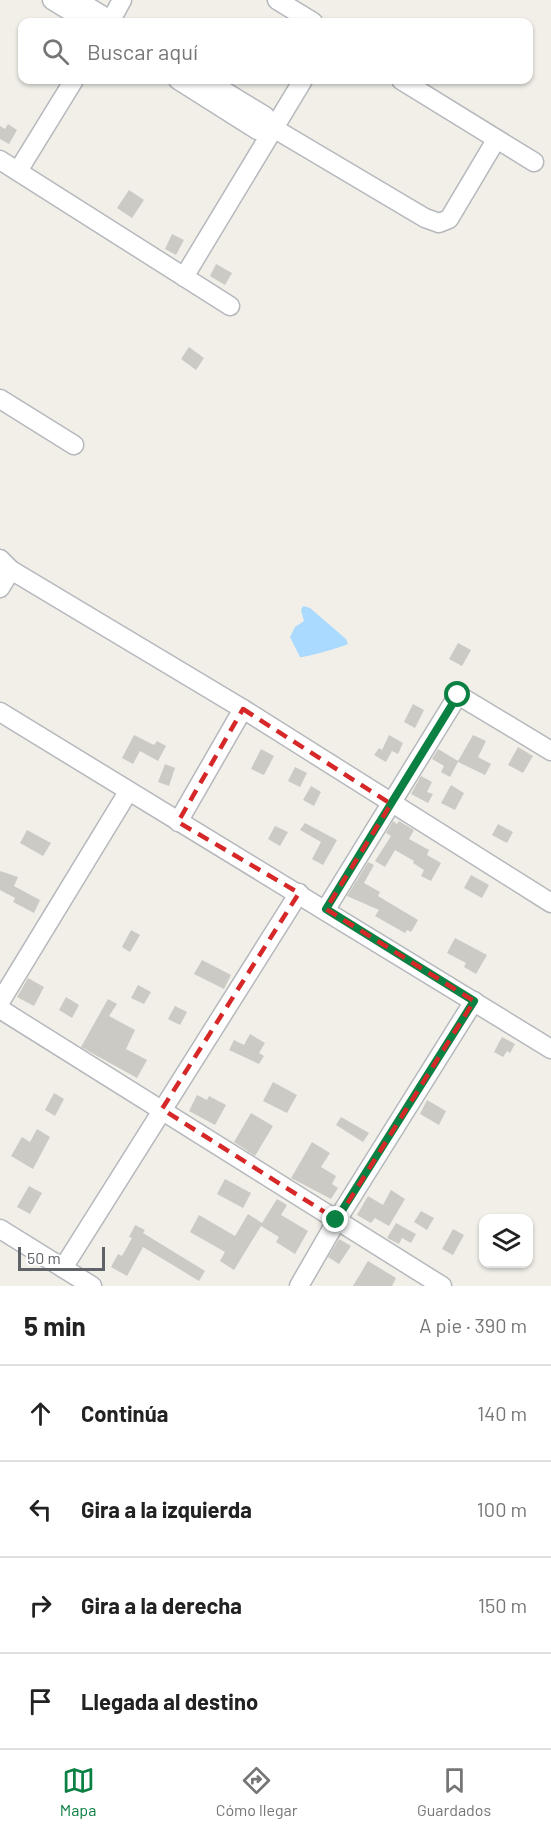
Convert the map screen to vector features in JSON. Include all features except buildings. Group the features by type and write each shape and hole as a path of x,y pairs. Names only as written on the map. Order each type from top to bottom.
{"street":[{"path":"52,0 81,18"},
{"path":"77,0 105,18"},
{"path":"113,18 122,0"},
{"path":"278,0 307,18"},
{"path":"18,171 72,84"},
{"path":"184,84 257,130 275,129"},
{"path":"213,84 265,116 275,129 425,218 439,223 449,219 496,140"},
{"path":"184,277 301,84"},
{"path":"407,84 534,162"},
{"path":"0,160 230,306"},
{"path":"0,399 74,445"},
{"path":"0,588 5,564 243,709 551,903"},
{"path":"326,909 458,695 551,751"},
{"path":"178,822 243,709"},
{"path":"0,712 474,1001 549,1043"},
{"path":"0,1002 128,792"},
{"path":"63,1268 298,894"},
{"path":"299,1286 336,1220 474,1001"},
{"path":"0,1009 442,1286"},
{"path":"0,1229 92,1286"}],"highlighted area":[{"path":"243,709 391,804 326,909 474,1001 337,1220 162,1109 299,893 178,822"}],"water":[{"path":"303,606 310,608 346,639 348,644 300,657 290,637 295,627 304,621 301,610"}],"route":[{"path":"336,1220 474,1001 326,909 458,695"}]}
